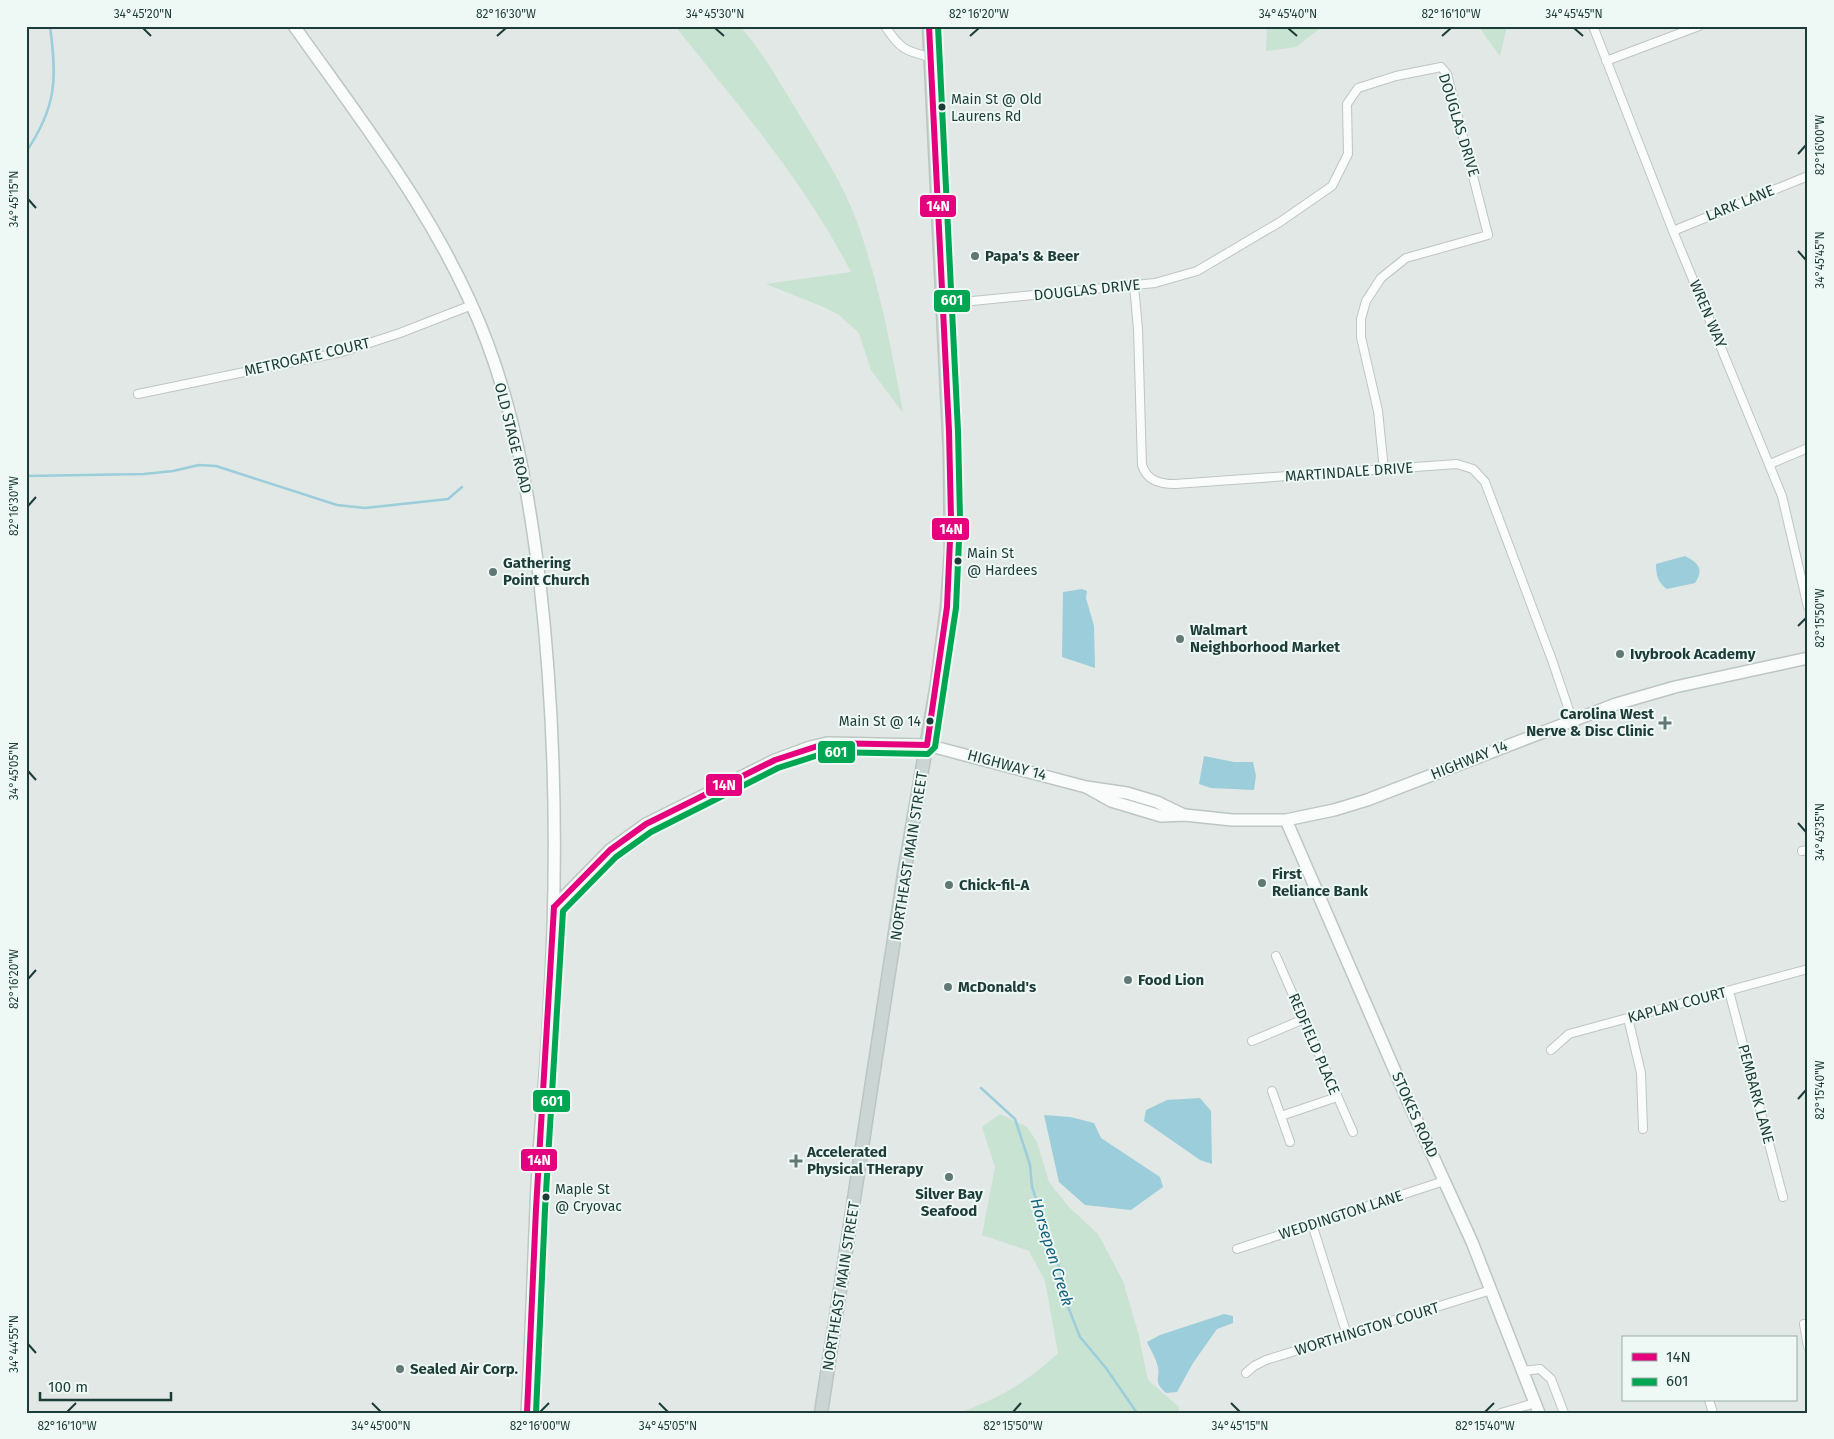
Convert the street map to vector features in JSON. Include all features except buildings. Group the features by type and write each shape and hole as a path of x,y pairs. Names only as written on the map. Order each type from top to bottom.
{"main road":[{"name":"NORTHEAST MAIN STREET","path":"821,1413 904,868 941,659 950,551 950,447 929,26"}],"street":[{"name":"OLD STAGE ROAD","path":"294,26 430,221 448,254 488,344 516,438 527,493 537,562 551,701 554,907 536,1209 527,1413"},
{"path":"885,26 896,43 907,52 930,57"},
{"name":"WREN WAY","path":"1593,26 1673,231 1770,464 1789,518 1808,607"},
{"path":"1606,61 1699,26"},
{"name":"DOUGLAS DRIVE","path":"942,304 1134,285 1174,279 1197,271 1321,196 1332,186 1345,164 1349,143 1347,104 1354,92 1362,86 1396,76 1428,68 1445,69 1488,235 1406,258 1382,278 1366,300 1361,319 1361,337 1378,411 1384,470"},
{"name":"LARK LANE","path":"1673,231 1808,176"},
{"name":"MARTINDALE DRIVE","path":"1134,285 1138,329 1142,465 1151,479 1175,484 1463,465 1473,469 1483,479 1552,660 1572,719"},
{"name":"METROGATE COURT","path":"138,394 342,352 400,334 472,305"},
{"path":"1770,464 1808,448"},
{"name":"HIGHWAY 14","path":"554,907 610,850 646,824 775,760 827,743 927,745 1086,787 1111,800 1161,816 1185,815 1232,820 1286,820 1334,810 1367,800 1572,719 1616,704 1675,687 1808,658"},
{"name":"STOKES ROAD","path":"1286,820 1491,1290 1537,1408"},
{"name":"REDFIELD PLACE","path":"1276,956 1353,1132"},
{"name":"KAPLAN COURT","path":"1551,1050 1569,1034 1808,969"},
{"name":"PEMBARK LANE","path":"1729,991 1783,1197"},
{"path":"1252,1041 1304,1018"},
{"path":"1628,1018 1642,1073 1644,1130"},
{"path":"1272,1092 1290,1142"},
{"path":"1281,1116 1337,1097"},
{"name":"WEDDINGTON LANE","path":"1237,1249 1444,1181"},
{"path":"1312,1224 1347,1335"},
{"name":"WORTHINGTON COURT","path":"1246,1373 1254,1366 1266,1360 1491,1290"},
{"path":"1804,1324 1808,1347"},
{"path":"1522,1371 1540,1370 1551,1379 1564,1413"},
{"path":"1501,1413 1537,1408"}],"green space":[{"path":"675,26 740,26 767,62 825,156 848,200 863,238 889,337 903,413 871,370 859,333 839,315 826,308 766,284 851,272 833,239 792,175"},
{"path":"1267,26 1323,26 1296,47 1266,51"},
{"path":"1478,26 1507,26 1500,56"},
{"path":"1000,1114 1027,1127 1037,1142 1049,1182 1069,1207 1098,1234 1123,1281 1138,1332 1148,1380 1179,1407 1179,1413 959,1413 987,1402 1012,1389 1035,1373 1058,1353 1045,1281 1029,1251 982,1235 995,1167 982,1127"}],"water":[{"path":"1685,556 1694,561 1699,567 1698,578 1695,583 1667,589 1658,578 1656,564"},
{"path":"1082,589 1087,591 1086,598 1094,626 1095,668 1062,657 1063,592"},
{"path":"1204,756 1234,762 1253,762 1256,776 1254,790 1211,788 1199,784"},
{"path":"1200,1098 1211,1111 1212,1164 1200,1160 1144,1121 1146,1110 1167,1100"},
{"path":"1044,1115 1070,1117 1094,1123 1101,1138 1160,1177 1163,1187 1131,1210 1085,1205 1059,1182"},
{"path":"1224,1314 1233,1316 1233,1323 1217,1329 1193,1363 1177,1392 1166,1393 1159,1385 1157,1364 1147,1342 1160,1335"}],"waterway":[{"path":"26,152 44,120 52,92 54,62 50,26"},
{"path":"26,476 144,474 173,471 199,465 216,466 337,505 365,508 448,499 462,487"},
{"name":"Horsepen Creek","path":"981,1088 1015,1119 1030,1165 1032,1187 1060,1270 1065,1299 1080,1337 1106,1368 1137,1413"}],"transit line":[{"name":"14N","path":"927,745 947,607 951,518 949,431 929,26"},
{"name":"601","path":"536,1413 545,1209 563,911 616,857 651,832 778,768 828,752 928,754 935,747 956,608 960,518 958,431 938,26"},
{"name":"14N","path":"554,907 610,850 646,824 775,760 827,743 927,745"},
{"name":"14N","path":"527,1413 536,1209 554,907"}],"place":[{"name":"Main St @ Old Laurens Rd","path":"942,107"},
{"name":"Papa's & Beer","path":"975,256"},
{"name":"Main St @ Hardees","path":"958,561"},
{"name":"Gathering Point Church","path":"493,572"},
{"name":"Walmart Neighborhood Market","path":"1180,639"},
{"name":"Ivybrook Academy","path":"1620,654"},
{"name":"Main St @ 14","path":"930,721"},
{"name":"Carolina West Nerve & Disc Clinic","path":"1665,723"},
{"name":"First Reliance Bank","path":"1262,883"},
{"name":"Chick-fil-A","path":"949,885"},
{"name":"Food Lion","path":"1128,980"},
{"name":"McDonald's","path":"948,987"},
{"name":"Accelerated Physical THerapy","path":"796,1161"},
{"name":"Silver Bay Seafood","path":"949,1177"},
{"name":"Maple St @ Cryovac","path":"546,1197"},
{"name":"Sealed Air Corp.","path":"400,1369"}]}
